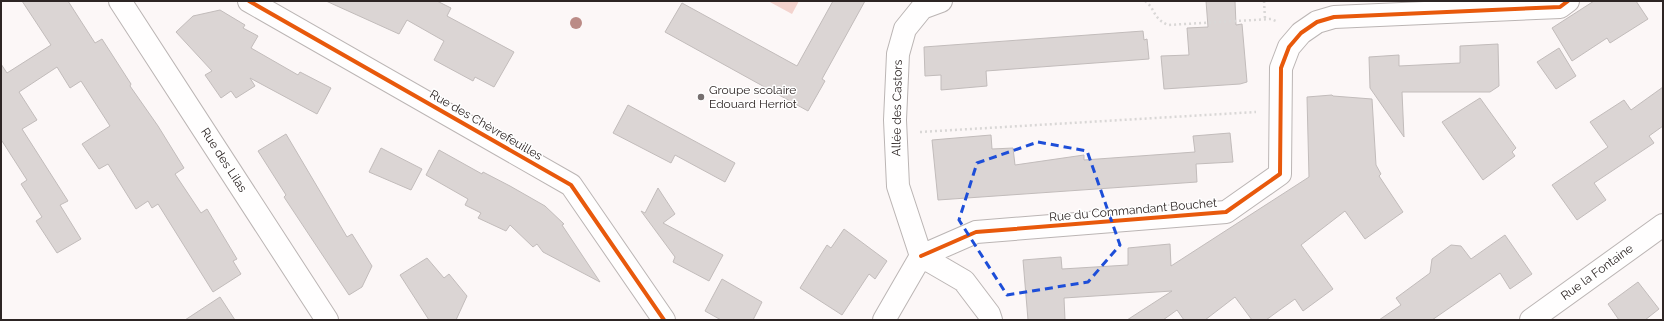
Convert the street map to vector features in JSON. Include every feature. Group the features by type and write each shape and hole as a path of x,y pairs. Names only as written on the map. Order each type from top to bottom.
{"street":[{"name":"Rue des Lilas","path":"120,1 328,320"},
{"name":"Rue des Chèvrefeuilles","path":"249,1 572,185 664,320"},
{"name":"Allée des Castors","path":"921,256 898,186 895,134 898,54 905,29 922,8 941,1"},
{"name":"Rue du Commandant Bouchet","path":"921,256 976,232 1226,212 1280,174 1281,68 1289,47 1301,33 1317,22 1334,17 1560,7 1568,1"},
{"name":"Rue la Fontaine","path":"1531,320 1663,225"},
{"path":"884,320 921,256 964,281 989,314 991,320"}],"path":[{"path":"1145,1 1149,4 1159,21 1168,25 1271,19 1301,33"},
{"path":"1264,1 1265,19"},
{"path":"895,134 1280,111"}],"highlighted area":[{"path":"1038,142 1087,151 1120,245 1088,282 1007,295 959,220 977,163"}],"shaded area":[{"path":"768,1 799,1 792,14"}],"building":[{"path":"22,1 68,1 95,43 102,39 131,84 130,86 158,126 184,168 175,174 201,213 207,209 237,259 233,261 241,274 213,292 158,204 152,208 148,201 136,209 108,164 99,169 82,144 110,126 81,81 70,88 57,67 19,92 37,120 22,129 68,201 60,205 81,239 57,253 36,221 42,217 21,184 27,180 2,141 1,142 1,64 7,73 51,45"},
{"path":"326,1 437,1 451,8 447,16 514,52 494,87 475,77 473,81 434,60 444,41 407,20 399,34"},
{"path":"833,1 865,1 822,79 825,81 808,111 665,32 682,3 797,66"},
{"path":"1206,1 1235,1 1236,25 1242,24 1247,82 1240,84 1164,89 1161,56 1189,55 1187,28 1208,27"},
{"path":"1594,1 1636,1 1648,19 1610,43 1607,38 1572,61 1552,28"},
{"path":"220,10 245,25 243,28 258,36 251,48 298,75 300,72 331,88 317,114 250,78 255,86 236,98 231,91 221,98 205,75 212,71 176,32 193,16"},
{"path":"1143,31 1144,40 1147,39 1149,59 986,71 987,86 941,90 941,75 925,76 924,47"},
{"path":"1498,44 1499,86 1490,92 1402,92 1404,137 1370,88 1369,57 1399,55 1399,66 1460,63 1460,46"},
{"path":"1559,48 1576,76 1556,89 1537,62"},
{"path":"1663,87 1663,126 1649,136 1654,143 1594,183 1606,200 1577,220 1552,185 1608,147 1590,122 1624,100 1631,110"},
{"path":"1332,95 1372,99 1376,165 1381,174 1379,176 1403,212 1365,239 1345,211 1301,245 1333,289 1303,311 1295,299 1266,320 1252,320 1235,297 1205,320 1184,320 1177,310 1163,320 1127,320 1172,291 1064,298 1065,320 1028,320 1023,260 1061,257 1062,269 1128,265 1128,248 1170,244 1171,266 1309,177 1307,97"},
{"path":"1480,98 1516,148 1512,152 1515,156 1483,180 1442,122"},
{"path":"628,105 735,163 725,182 675,155 671,163 613,133"},
{"path":"1230,133 1233,162 1196,164 1197,182 938,200 932,140 991,135 992,149 1013,148 1015,165 1084,155 1084,160 1195,152 1193,136"},
{"path":"286,134 347,237 352,234 372,266 362,287 349,295 284,197 286,195 258,151"},
{"path":"381,148 422,169 411,190 369,172"},
{"path":"439,150 482,174 483,172 510,186 545,206 564,224 562,225 600,282 543,252 537,244 533,247 510,225 506,231 478,218 481,213 465,205 468,199 426,175"},
{"path":"658,188 675,214 663,223 723,255 709,281 673,262 675,257 641,211 645,213"},
{"path":"844,229 887,261 875,279 869,274 842,315 800,288 827,245 831,248"},
{"path":"1505,235 1532,274 1510,289 1500,273 1432,320 1379,320 1401,305 1396,298 1430,273 1432,259 1451,245 1461,246 1471,259"},
{"path":"427,258 444,278 449,274 467,296 456,320 429,320 400,275"},
{"path":"722,279 762,302 753,320 721,320 705,311"},
{"path":"1638,282 1659,309 1645,320 1619,320 1608,304"},
{"path":"220,297 235,320 185,320"}],"cycle path":[{"path":"249,1 571,185 664,320"},
{"path":"921,256 976,232 1226,212 1280,174 1281,68 1289,47 1301,33 1317,22 1334,17 1560,7 1568,1"}],"place":[{"name":"Groupe scolaire Edouard Herriot","path":"701,97"}]}
